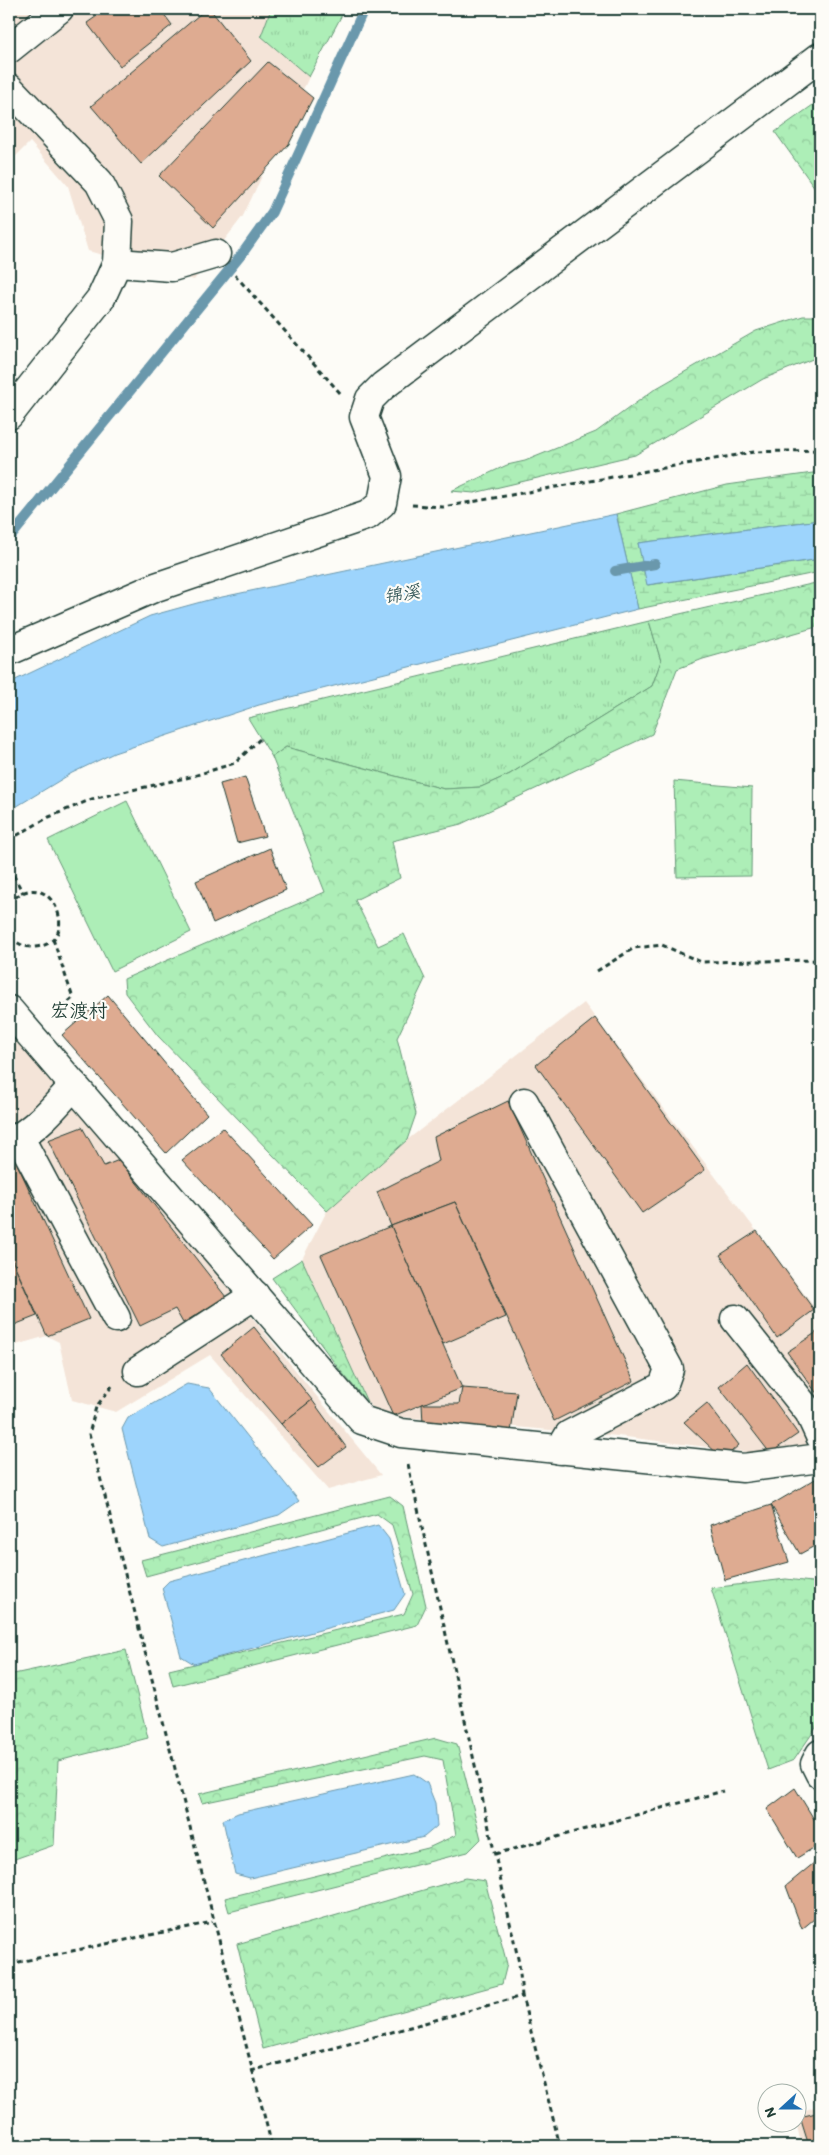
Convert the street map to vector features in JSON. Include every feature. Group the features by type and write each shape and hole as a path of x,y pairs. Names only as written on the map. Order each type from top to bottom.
{"street":[{"path":"9,49 59,9"},
{"path":"9,651 21,644 156,587 368,516 382,503 387,476 364,417 370,399 383,386 820,57"},
{"path":"9,88 100,182 119,221 117,262 101,298 9,415"},
{"path":"117,262 172,267 216,254"},
{"path":"9,1010 362,1420 401,1433 743,1468 820,1458"},
{"path":"74,1085 47,1117 14,1141 116,1318"},
{"path":"524,1102 669,1370 663,1386 569,1435 560,1450"},
{"path":"138,1371 255,1295"},
{"path":"734,1320 808,1412 820,1436"},
{"path":"820,1754 815,1764 820,1774"}],"path":[{"path":"216,254 364,417"},
{"path":"382,503 443,507 754,452 820,450"},
{"path":"9,840 49,817 92,799 190,777 235,763 261,738"},
{"path":"9,866 23,893"},
{"path":"9,904 15,897 32,891 50,897 60,913 60,922 53,938 37,947 19,944 9,934"},
{"path":"30,1034 73,998 53,938"},
{"path":"597,971 634,948 662,945 701,962 820,960"},
{"path":"138,1371 112,1385 96,1407 89,1434 251,2071 272,2146"},
{"path":"401,1433 519,1963 522,1996 560,2146"},
{"path":"495,1854 723,1791"},
{"path":"9,1964 213,1922"},
{"path":"251,2071 522,1996"}],"shaded area":[{"path":"9,9 271,9 261,36 309,77 243,216 194,280 88,251 68,186 30,142 9,163"},
{"path":"584,1003 820,1315 820,1444 755,1453 618,1436 380,1415 367,1402 302,1259 327,1211 407,1140"},
{"path":"9,1020 381,1475 328,1490 210,1355 116,1412 72,1400 59,1342 47,1336 9,1347"},
{"path":"820,2105 820,2146 802,2146 798,2132 806,2132 806,2110"}],"green space":[{"path":"271,9 345,9 309,77 261,36"},
{"path":"820,100 820,195 775,132"},
{"path":"803,316 820,316 820,356 763,379 635,455 474,493 451,491 507,465 525,461 596,432 655,389 756,331"},
{"path":"820,472 820,520 638,543 648,585 820,559 820,572 638,609 616,514 727,485"},
{"path":"820,582 820,626 703,659 677,669 652,734 461,824 392,841 400,878 355,900 378,946 404,934 425,979 397,1038 416,1114 407,1140 327,1211 158,1036 125,993 124,979 325,892 272,757 286,747 444,789 481,787 510,774 652,686 661,661 649,621"},
{"path":"649,621 661,661 652,686 510,774 481,787 444,789 286,747 272,757 248,718"},
{"path":"674,781 752,788 751,876 677,877"},
{"path":"127,801 191,932 112,971 48,840"},
{"path":"302,1259 367,1402 339,1369 272,1278"},
{"path":"390,1496 403,1506 426,1606 417,1625 173,1686 169,1670 404,1614 413,1594 392,1525 377,1514 146,1576 141,1560"},
{"path":"786,1579 820,1583 820,1722 794,1760 768,1770 711,1588"},
{"path":"126,1650 148,1738 58,1761 54,1845 9,1861 9,1675"},
{"path":"436,1738 457,1744 481,1839 468,1852 229,1912 225,1898 428,1848 456,1835 443,1760 425,1756 202,1803 199,1794"},
{"path":"465,1878 485,1881 507,1964 502,1984 263,2049 237,1944"}],"water":[{"path":"616,514 638,609 259,705 114,753 72,773 9,811 9,683 150,616 208,600"},
{"path":"820,520 820,559 647,585 638,543"},
{"path":"187,1384 209,1388 299,1501 279,1515 163,1547 150,1539 122,1429 128,1418"},
{"path":"378,1525 389,1539 405,1594 394,1610 194,1664 181,1656 162,1588 169,1581"},
{"path":"414,1774 427,1783 435,1803 437,1826 424,1837 250,1878 235,1874 223,1820 238,1813"}],"building":[{"path":"107,9 170,9 163,13 172,25 120,66 87,23"},
{"path":"206,9 210,9 251,61 141,164 91,106"},
{"path":"268,62 313,98 289,144 213,228 159,176"},
{"path":"245,777 265,836 237,843 220,784"},
{"path":"270,848 286,890 213,923 196,881"},
{"path":"108,995 207,1114 166,1153 62,1035"},
{"path":"595,1018 705,1170 642,1213 536,1065"},
{"path":"508,1101 634,1381 554,1421 455,1202 391,1226 377,1192 439,1161 434,1137"},
{"path":"82,1127 104,1166 119,1160 226,1297 183,1323 175,1309 140,1326 48,1140"},
{"path":"223,1128 312,1225 273,1259 182,1160"},
{"path":"14,1157 89,1319 47,1336 9,1253 9,1159"},
{"path":"455,1202 506,1317 443,1344 391,1226"},
{"path":"391,1226 462,1388 393,1416 321,1255"},
{"path":"757,1231 814,1310 777,1338 720,1255"},
{"path":"9,1253 37,1316 9,1327"},
{"path":"254,1327 312,1400 281,1424 221,1354"},
{"path":"820,1330 820,1398 787,1352"},
{"path":"747,1363 798,1434 770,1453 719,1387"},
{"path":"462,1388 517,1392 511,1432 423,1424 422,1404 459,1404"},
{"path":"312,1400 346,1447 319,1467 281,1424"},
{"path":"707,1403 739,1445 723,1459 684,1422"},
{"path":"817,1478 820,1485 820,1543 800,1554 771,1505"},
{"path":"771,1505 789,1562 725,1580 710,1525"},
{"path":"795,1788 820,1829 820,1844 797,1858 767,1809"},
{"path":"820,1858 820,1914 802,1929 786,1886"},
{"path":"820,2112 820,2146 809,2146 805,2132 806,2116"}],"waterway":[{"path":"9,539 242,254 272,212 364,9"},
{"name":"锦溪","path":"615,571 655,564"}],"district":[{"name":"宏渡村","path":"79,1010"}]}
